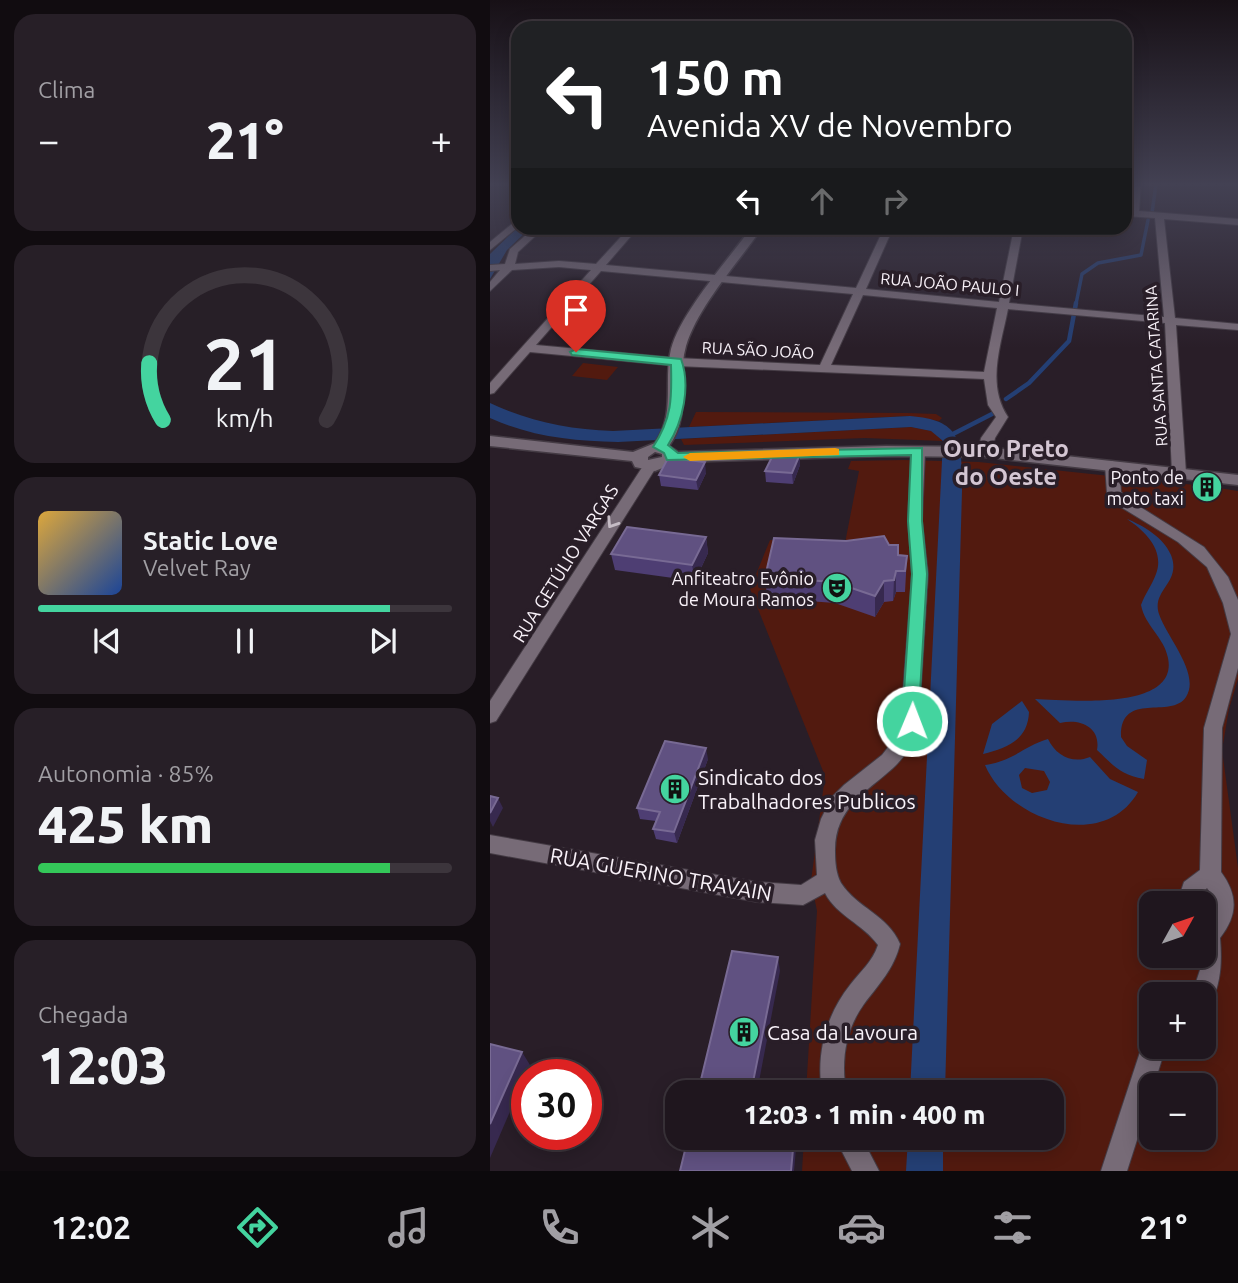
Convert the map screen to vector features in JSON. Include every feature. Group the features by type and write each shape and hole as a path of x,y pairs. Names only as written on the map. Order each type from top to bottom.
{"street":[{"path":"490,288 498,267 527,239"},
{"path":"490,390 624,239"},
{"path":"668,443 678,395 678,347 749,239"},
{"path":"824,368 884,239"},
{"path":"985,452 988,438 1002,417 994,405 989,376 1017,239"},
{"name":"RUA SANTA CATARINA","path":"1161,239 1170,320 1179,473"},
{"name":"RUA JOÃO PAULO I","path":"498,267 549,264 598,267 1238,327"},
{"name":"RUA SÃO JOÃO","path":"526,348 677,362 989,376"},
{"path":"490,441 644,462 648,448 668,443 985,452 1238,480"},
{"path":"831,1080 836,1035 855,997 884,963 889,944 883,932 871,920 838,898 828,880 824,846 828,820 849,791 902,749 909,733 919,574 915,521 918,451"},
{"name":"RUA GETÚLIO VARGAS","path":"490,716 644,462"},
{"path":"1112,465 1114,493 1121,501 1193,542 1215,564 1232,598 1238,634 1213,728 1210,875 1221,887 1227,911 1223,921 1216,926"},
{"name":"RUA GUERINO TRAVAIN","path":"490,844 782,894 809,893 828,880"},
{"path":"1190,891 1197,881 1210,875"},
{"path":"1114,1171 1150,1059"},
{"path":"855,1150 866,1171"}],"shaded area":[{"path":"583,363 618,367 607,380 572,376"},
{"path":"696,412 908,413 936,414 942,418 939,421 909,416 689,427"},
{"path":"911,427 932,431 943,441 865,438 684,445 681,439"},
{"path":"851,461 979,462 1195,485 1197,491 1219,493 1219,488 1238,491 1238,679 1229,709 1222,750 1238,868 1238,1171 802,1171 803,1150 1064,1150 1064,1080 807,1080 817,911 811,881 825,776 750,589 770,540 845,543 859,471 848,469"}],"water":[{"path":"506,239 519,239 507,250 490,279 490,254"},
{"path":"490,403 535,420 613,431 910,416 941,423 956,437 960,448 962,491 945,1080 911,1080 943,441 931,431 911,427 618,442 585,441 537,434 490,418"},
{"path":"1127,519 1152,533 1171,555 1173,573 1159,599 1159,614 1181,655 1189,677 1186,697 1179,703 1137,710 1129,714 1123,723 1121,737 1127,746 1147,760 1144,779 1118,769 1097,750 1096,735 1088,726 1075,722 1060,723 1035,699 1094,701 1139,695 1156,687 1167,675 1166,651 1146,619 1141,605 1156,574 1156,549 1146,535"},
{"path":"1022,701 1029,712 1025,730 1008,745 983,754 992,724"},
{"path":"1048,739 1060,754 1071,759 1090,757 1110,779 1138,792 1122,811 1103,821 1080,825 1057,822 1034,814 1014,801 997,784 985,765 1003,760","holes":["1025,768 1044,771 1050,782 1047,790 1032,793 1022,788 1019,775"]},
{"path":"907,1150 943,1150 943,1171 906,1171"}],"building":[{"path":"800,454 792,473 765,471 773,455"},
{"path":"668,458 705,462 696,480 659,475"},
{"path":"627,527 706,537 692,565 611,554"},
{"path":"884,536 889,545 898,545 898,555 907,556 905,571 896,571 894,580 884,581 875,596 834,582 765,577 774,538 846,541"},
{"name":"Sindicato dos Trabalhadores Publicos","path":"665,741 706,748 674,832 653,829 660,812 637,808"},
{"path":"490,796 498,798 490,813"},
{"name":"Casa da Lavoura","path":"732,951 778,957 753,1080 701,1080"},
{"path":"490,1044 522,1052 519,1059 511,1059 511,1077 490,1124"},
{"path":"685,1150 793,1150 791,1171 680,1171"}],"waterway":[{"path":"1076,304 1082,274 1098,263 1141,255 1144,239"},
{"path":"1006,399 1029,383 1069,341 1076,303"},
{"path":"951,435 992,414"}],"slow traffic":[{"path":"690,457 835,452"}],"place":[{"name":"Ponto de moto taxi","path":"1207,487"},
{"name":"Anfiteatro Evônio de Moura Ramos","path":"837,588"},
{"name":"Sindicato dos Trabalhadores Publicos","path":"675,789"},
{"name":"Casa da Lavoura","path":"744,1032"}],"district":[{"name":"Ouro Preto do Oeste","path":"1006,462"}],"route":[{"path":"576,352 677,362 678,395 673,427 660,447 670,451 672,457 918,451 915,521 919,544 919,574 912,721"}]}
